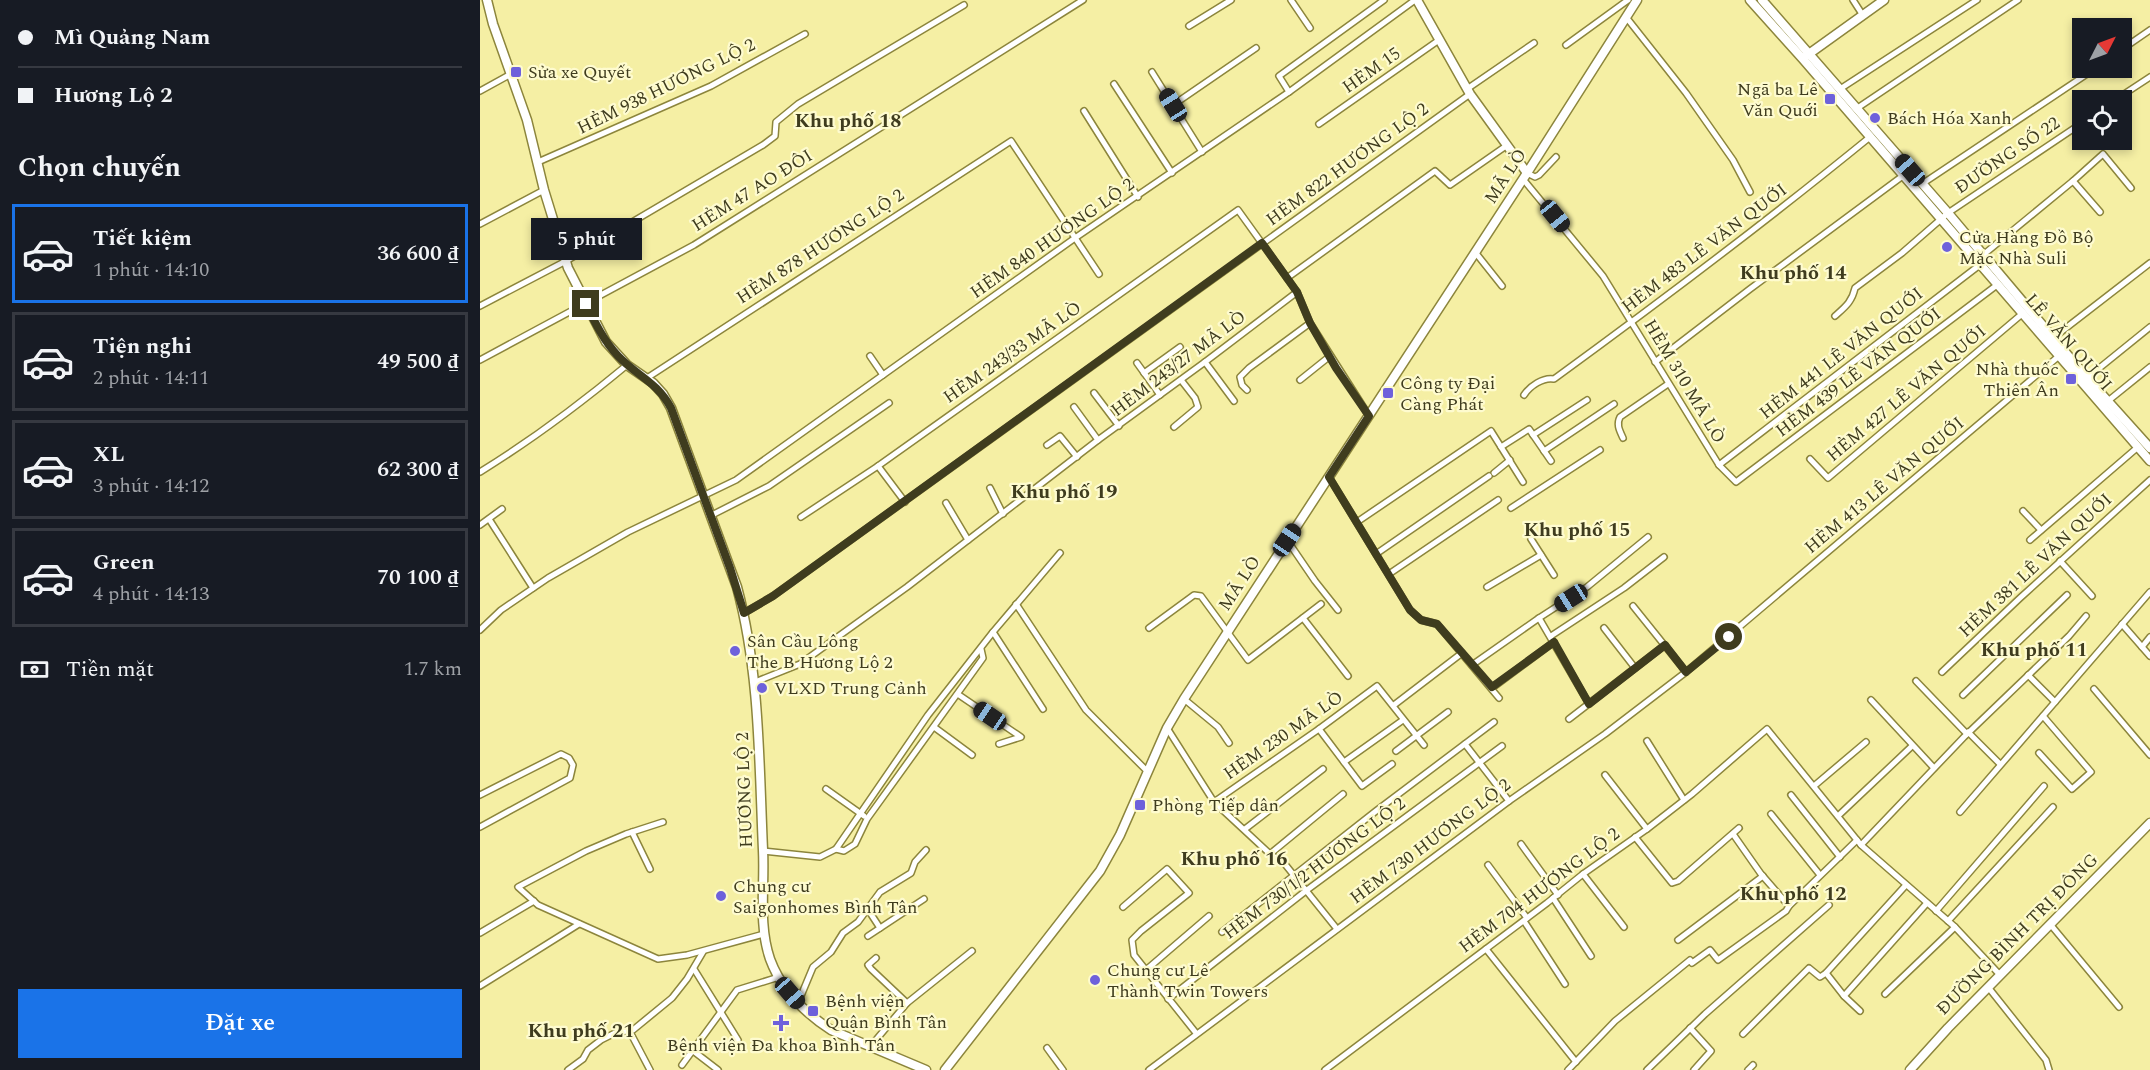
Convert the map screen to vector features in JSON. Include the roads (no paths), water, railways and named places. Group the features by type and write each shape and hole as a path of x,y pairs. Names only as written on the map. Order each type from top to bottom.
{"main road":[{"path":"487,0 493,24 527,120 544,190 566,261 606,342 627,364 647,378 663,394 671,408 730,568 744,613 755,682"},
{"path":"1416,0 1468,92 1525,176"},
{"name":"MÃ LÒ","path":"945,1070 1100,871 1120,834 1167,728 1184,699 1525,176 1636,0"},
{"name":"LÊ VĂN QUỚI","path":"1750,0 1840,89 1922,184 1997,285 2014,298 2053,338 2087,378 2150,461"},
{"name":"LÊ VĂN QUỚI","path":"1762,0 1870,137 1983,255 2014,298 2022,315 2150,448"},
{"path":"1806,56 1884,0"},
{"name":"HƯƠNG LỘ 2","path":"755,682 763,851 764,934"},
{"name":"ĐƯỜNG BÌNH TRỊ ĐÔNG","path":"1910,1070 1988,987 2150,824"},
{"path":"764,934 771,962 779,977 798,1003 812,1016 831,1030 926,1070"},
{"path":"905,1061 909,1070"}],"street":[{"name":"HẺM 47 AO ĐÔI","path":"480,360 586,304 746,213 1083,0"},
{"path":"1189,26 1231,0"},
{"path":"1291,0 1310,28"},
{"path":"1289,92 1279,76 1384,0"},
{"name":"HẺM 840 HƯƠNG LỘ 2","path":"480,630 501,610 533,588 628,532 736,480 1075,238 1289,92 1416,0"},
{"path":"1566,45 1628,0"},
{"path":"1853,0 1862,14"},
{"path":"1840,89 1977,0"},
{"path":"1856,109 2018,0"},
{"path":"480,306 566,261 764,145 775,136 776,122 798,104 964,5"},
{"path":"1626,17 1686,93 1733,160 1750,192"},
{"path":"2132,42 2150,30"},
{"name":"HẺM 938 HƯƠNG LỘ 2","path":"538,162 711,86 805,34"},
{"name":"HẺM 15","path":"1319,124 1439,40"},
{"name":"HẺM 822 HƯƠNG LỘ 2","path":"744,613 773,596 905,501 1534,43"},
{"path":"1173,105 1256,48"},
{"path":"1152,72 1202,152"},
{"path":"480,91 511,74"},
{"path":"2130,90 2150,77"},
{"path":"1922,184 2081,78"},
{"path":"1114,84 1172,173"},
{"path":"1084,111 1138,197"},
{"name":"ĐƯỜNG SỐ 22","path":"1835,315 1848,305 1853,298 1855,288 1902,253 1945,216 2072,130"},
{"name":"HẺM 483 LÊ VĂN QUỚI","path":"1524,395 1531,387 1547,378 1554,379 1632,322 1797,197 1870,137"},
{"name":"HẺM 878 HƯƠNG LỘ 2","path":"647,378 889,218 1011,141 1075,238"},
{"path":"1287,278 1435,171 1450,185 1506,146"},
{"path":"1983,255 2103,154 2131,188"},
{"path":"1525,176 1539,175 1556,158"},
{"path":"1655,362 1750,288 1904,175"},
{"name":"HẺM 310 MÃ LÒ","path":"1525,176 1603,276 1719,465 1736,482"},
{"path":"2073,181 2100,212"},
{"path":"480,224 544,190"},
{"name":"HẺM 243/33 MÃ LÒ","path":"801,517 878,466 1238,210 1262,243"},
{"path":"1075,238 1099,274"},
{"path":"1262,243 1297,292 1310,323 1369,416"},
{"path":"1475,252 1502,286"},
{"path":"2053,338 2150,263"},
{"name":"HẺM 441 LÊ VĂN QUỚI","path":"1719,465 1981,264"},
{"name":"HẺM 439 LÊ VĂN QUỚI","path":"1736,482 1997,285"},
{"name":"HẺM 243/27 MÃ LÒ","path":"755,682 800,664 1297,292"},
{"name":"HẺM 427 LÊ VĂN QUỚI","path":"1810,459 1828,478 2022,315"},
{"path":"1247,390 1242,385 1240,377 1310,323"},
{"path":"2087,378 2150,327"},
{"path":"1144,373 1180,347"},
{"path":"870,356 884,375"},
{"path":"1300,380 1330,356"},
{"name":"HẺM 413 LÊ VĂN QUỚI","path":"1729,637 2059,356"},
{"path":"1206,362 1234,401"},
{"path":"1137,363 1160,395"},
{"path":"480,472 528,442 569,412 627,364"},
{"path":"2105,403 2150,367"},
{"path":"1174,427 1198,407 1195,398 1181,381"},
{"path":"1623,438 1618,421 1620,417 1668,384"},
{"path":"1094,393 1119,426"},
{"path":"1533,435 1587,400"},
{"path":"710,516 769,486 889,404"},
{"path":"1544,451 1614,404"},
{"path":"1074,407 1098,440"},
{"path":"1502,447 1529,429 1551,461"},
{"path":"1357,522 1491,431 1523,482"},
{"path":"1047,446 1060,436 1077,457"},
{"path":"2030,540 2138,447"},
{"path":"1511,508 1600,450"},
{"path":"1376,554 1492,475 1510,460"},
{"path":"878,466 905,501"},
{"path":"1329,477 1410,610 1421,620 1437,624 1499,698"},
{"name":"HẺM 381 LÊ VĂN QUỚI","path":"1942,672 2150,480"},
{"path":"990,488 1003,514"},
{"path":"1389,574 1498,500"},
{"path":"946,503 968,540"},
{"path":"480,525 502,509"},
{"path":"2023,511 2041,530"},
{"path":"489,519 533,588"},
{"path":"1472,665 1587,587 1648,537"},
{"path":"1532,539 1554,575"},
{"path":"1287,540 1338,610"},
{"path":"763,851 820,857 836,849 928,715 993,632 1060,553"},
{"path":"1487,587 1541,555"},
{"path":"1551,636 1624,588 1664,557"},
{"path":"2060,561 2092,596"},
{"path":"1960,812 2150,592"},
{"path":"1149,627 1194,595 1201,596 1248,660 1321,604"},
{"path":"1963,695 2067,595"},
{"path":"1016,604 1086,710 1147,771"},
{"path":"1633,606 1686,672"},
{"path":"1568,1070 1616,1021 1690,960 1692,963 1710,950 1719,960 1786,911 2069,636 2086,616"},
{"path":"1303,618 1348,676"},
{"path":"1539,618 1589,704"},
{"path":"2122,624 2150,656"},
{"path":"1604,628 1635,668"},
{"path":"993,632 1043,709"},
{"name":"HẺM 730 HƯƠNG LỘ 2","path":"1149,1070 1509,801 1605,734 1729,637"},
{"path":"2142,647 2150,637"},
{"path":"1492,687 1554,642"},
{"path":"1569,719 1665,645"},
{"path":"836,849 844,851 855,844 867,819 983,658 981,649"},
{"path":"1394,705 1462,653"},
{"path":"2028,675 2055,702"},
{"path":"1916,681 2000,764"},
{"name":"HẺM 230 MÃ LÒ","path":"1167,728 1214,802 1377,686 1425,746"},
{"path":"2094,689 2150,755"},
{"path":"958,695 1021,737 999,744"},
{"path":"1184,699 1218,727 1229,743"},
{"path":"1871,700 1934,768"},
{"path":"1396,751 1448,712"},
{"path":"2039,753 2072,789 2091,772 2043,716"},
{"path":"1344,762 1403,720"},
{"path":"1222,932 1494,722"},
{"path":"934,727 972,755"},
{"path":"1319,729 1362,786 1392,764"},
{"name":"HẺM 704 HƯƠNG LỘ 2","path":"1325,1070 1526,920 1583,874 1647,830 1767,729 1814,786"},
{"path":"1647,741 1684,800"},
{"path":"1866,742 1814,786 1859,842 1955,927 2000,975"},
{"path":"1465,744 1509,801"},
{"name":"HẺM 730/1/2 HƯƠNG LỘ 2","path":"1168,999 1307,890 1502,746"},
{"path":"1838,816 1912,746"},
{"path":"480,795 561,754 569,758 573,765 570,778 480,826"},
{"path":"1245,829 1323,769"},
{"path":"1605,775 1647,830"},
{"path":"1936,911 2044,786"},
{"path":"826,789 867,819"},
{"path":"1270,854 1343,795"},
{"path":"1791,795 1840,857"},
{"path":"1214,802 1270,854 1284,863 1336,929"},
{"path":"1948,921 2053,807"},
{"path":"1771,814 1820,876"},
{"path":"663,822 586,851 518,887 534,901 658,959 703,951 764,934"},
{"path":"1635,837 1672,883 1678,881 1739,828"},
{"path":"632,832 650,869"},
{"path":"1733,834 1763,876 1789,906"},
{"path":"1521,844 1591,956"},
{"path":"798,1003 813,967 831,952 843,933 858,922 880,892 911,873 915,862 926,850"},
{"path":"1488,865 1526,920 1565,984"},
{"path":"1123,907 1167,869 1189,893 1132,940 1134,955 1196,1033"},
{"path":"1583,874 1624,927"},
{"path":"1678,940 1763,876"},
{"path":"1743,1034 1809,968 1820,977 1826,973 1906,885"},
{"path":"868,936 924,899"},
{"path":"480,933 534,901"},
{"path":"1844,996 1927,903"},
{"path":"1647,1070 1690,1028 1829,905"},
{"path":"867,908 880,928"},
{"path":"1146,969 1209,916"},
{"path":"480,986 579,924"},
{"path":"2050,924 2119,1007"},
{"path":"1885,994 1955,927"},
{"path":"1486,949 1576,1062"},
{"path":"568,1070 601,1040 615,1033 630,1032 672,998 694,969 703,951"},
{"path":"870,1047 907,1004 972,951"},
{"path":"876,958 868,965 907,1004"},
{"path":"694,969 738,1040"},
{"path":"1826,973 1844,996 1860,1011"},
{"path":"681,1065 737,990 779,977"},
{"path":"1988,987 2046,1060 2049,1070"},
{"path":"1690,1028 1711,1051 1694,1070"},
{"path":"630,1032 650,1070"},
{"path":"1047,1048 1063,1070"},
{"path":"693,1050 718,1070"}],"place":[{"name":"Sửa xe Quyết","path":"516,72"},
{"name":"Ngã ba Lê Văn Quới","path":"1830,99"},
{"name":"Bách Hóa Xanh","path":"1875,118"},
{"name":"Cửa Hàng Đồ Bộ Mặc Nhà Suli","path":"1947,247"},
{"name":"Nhà thuốc Thiên Ân","path":"2071,379"},
{"name":"Công ty Đại Càng Phát","path":"1388,393"},
{"name":"Sân Cầu Lông The B Hương Lộ 2","path":"735,651"},
{"name":"VLXD Trung Cảnh","path":"762,688"},
{"name":"Phòng Tiếp dân","path":"1140,805"},
{"name":"Chung cư Saigonhomes Bình Tân","path":"721,896"},
{"name":"Chung cư Lê Thành Twin Towers","path":"1095,980"},
{"name":"Bệnh viện Quận Bình Tân","path":"813,1011"},
{"name":"Bệnh viện Đa khoa Bình Tân","path":"781,1023"}],"district":[{"name":"Khu phố 18","path":"848,120"},
{"name":"Khu phố 14","path":"1793,272"},
{"name":"Khu phố 19","path":"1064,491"},
{"name":"Khu phố 15","path":"1577,529"},
{"name":"Khu phố 11","path":"2034,649"},
{"name":"Khu phố 16","path":"1234,858"},
{"name":"Khu phố 12","path":"1793,893"},
{"name":"Khu phố 21","path":"581,1030"}]}
